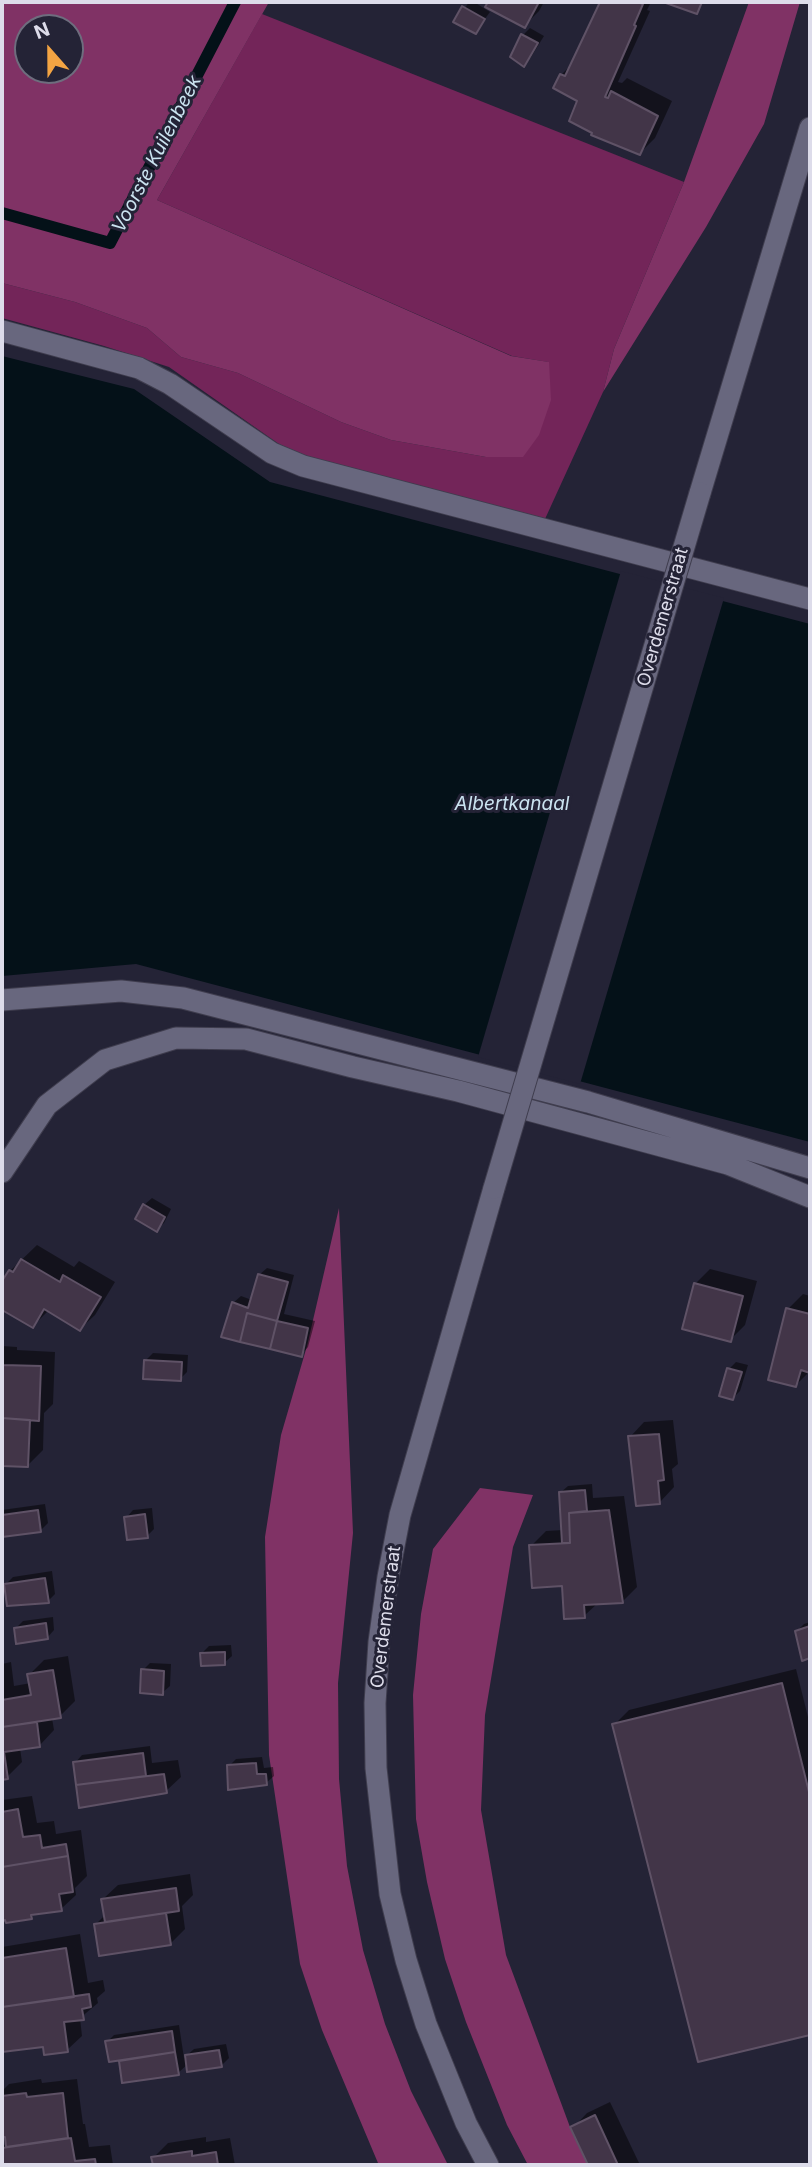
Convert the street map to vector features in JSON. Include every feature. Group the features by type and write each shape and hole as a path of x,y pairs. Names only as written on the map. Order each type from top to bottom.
{"street":[{"name":"Overdemerstraat","path":"488,2165 466,2123 426,2024 406,1961 390,1894 376,1768 375,1703 380,1629 400,1515 494,1188 810,128"},
{"path":"2,331 139,368 170,384 272,453 303,466 810,599"},
{"path":"2,1000 121,991 183,998 587,1102 810,1168"},
{"path":"2,1172 47,1105 106,1060 176,1038 246,1039 353,1068 458,1091 728,1164 810,1197"}],"shaded area":[{"path":"2,2 269,2 157,200 511,356 549,362 551,400 539,435 523,457 486,457 391,440 341,422 238,373 181,357 147,328 75,302 2,283"},
{"path":"749,2 800,2 764,124 706,227 603,392 614,349 684,182"},
{"path":"262,14 684,182 614,349 603,392 545,519 296,456 169,367 2,318 2,283 75,302 147,328 181,357 238,373 341,422 391,440 486,457 548,362 512,356 157,200"},
{"path":"339,1208 353,1533 338,1683 339,1779 347,1866 363,1950 385,2024 411,2091 448,2165 370,2165 378,2163 322,2030 300,1964 269,1755 265,1537 281,1435 307,1346"},
{"path":"480,1488 533,1495 513,1547 485,1715 481,1810 506,1955 570,2127 588,2165 528,2165 507,2125 466,2022 445,1959 416,1819 413,1695 421,1614 433,1549"}],"water":[{"name":"Albertkanaal","path":"2,356 134,389 270,482 810,624 810,1142 136,964 2,976"}],"pier":[{"path":"621,571 724,598 580,1084 478,1057"}],"building":[{"path":"488,2 539,2 525,28 485,7"},
{"path":"600,2 643,4 605,97 608,98 611,91 658,116 640,155 591,135 592,133 569,121 577,101 553,88 560,74 565,76"},
{"path":"663,2 702,2 697,14"},
{"path":"462,6 485,19 476,34 453,22"},
{"path":"521,34 538,43 524,67 510,57"},
{"path":"143,1204 165,1217 157,1232 135,1219"},
{"path":"21,1259 60,1282 63,1275 101,1297 80,1331 44,1309 33,1328 2,1310 2,1281 9,1270 13,1272"},
{"path":"258,1274 288,1282 277,1321 247,1313 240,1342 221,1337 232,1302 248,1308"},
{"path":"694,1283 743,1296 731,1342 682,1329"},
{"path":"786,1308 810,1314 810,1373 801,1370 796,1387 768,1380"},
{"path":"247,1313 277,1321 270,1349 240,1342"},
{"path":"277,1321 308,1328 302,1357 270,1349"},
{"path":"144,1360 182,1362 181,1381 143,1379"},
{"path":"2,1361 3,1365 41,1366 39,1421 2,1418"},
{"path":"727,1368 742,1372 733,1400 719,1396"},
{"path":"2,1418 30,1420 28,1467 2,1466"},
{"path":"659,1434 664,1480 658,1481 660,1504 636,1506 628,1436"},
{"path":"585,1490 587,1511 569,1513 570,1543 562,1543 559,1492"},
{"path":"38,1510 41,1532 2,1537 2,1515"},
{"path":"609,1510 623,1603 584,1605 585,1618 564,1619 562,1586 532,1588 529,1545 570,1543 569,1513"},
{"path":"145,1514 148,1538 127,1540 124,1517"},
{"path":"45,1578 49,1603 7,1606 4,1584"},
{"path":"46,1623 48,1639 16,1644 14,1628"},
{"path":"810,1626 810,1658 802,1661 795,1631"},
{"path":"225,1652 225,1665 201,1666 200,1653"},
{"path":"141,1669 164,1671 163,1695 140,1693"},
{"path":"53,1670 61,1718 2,1727 2,1700 31,1695 27,1674"},
{"path":"782,1683 810,1796 810,2035 698,2062 612,1724"},
{"path":"37,1722 40,1747 4,1752 8,1779 2,1780 2,1727"},
{"path":"143,1753 146,1776 76,1785 73,1762"},
{"path":"256,1763 257,1774 266,1774 267,1785 228,1790 227,1765"},
{"path":"164,1774 167,1793 79,1808 76,1785"},
{"path":"18,1809 23,1837 40,1835 42,1848 66,1844 68,1856 2,1867 2,1812"},
{"path":"68,1856 73,1892 59,1894 62,1911 31,1915 32,1919 6,1923 5,1920 2,1921 2,1867"},
{"path":"176,1888 179,1911 105,1922 101,1899"},
{"path":"166,1913 171,1945 99,1956 94,1924"},
{"path":"66,1948 74,1997 2,2007 2,1958"},
{"path":"89,1994 91,2007 82,2009 84,2020 64,2022 68,2052 44,2055 43,2047 2,2052 2,2007"},
{"path":"172,2031 175,2052 109,2062 105,2041"},
{"path":"219,2050 222,2067 187,2072 185,2055"},
{"path":"175,2052 179,2075 122,2083 119,2061"},
{"path":"26,2093 27,2097 63,2093 68,2138 6,2147 5,2137 2,2137 2,2096"},
{"path":"595,2115 618,2165 588,2165 570,2127"},
{"path":"71,2138 75,2161 95,2159 96,2165 2,2165 2,2148"},
{"path":"192,2151 192,2156 216,2152 218,2165 153,2165 151,2157"}],"waterway":[{"name":"Voorste Kuilenbeek","path":"2,213 110,243 235,2"}]}
